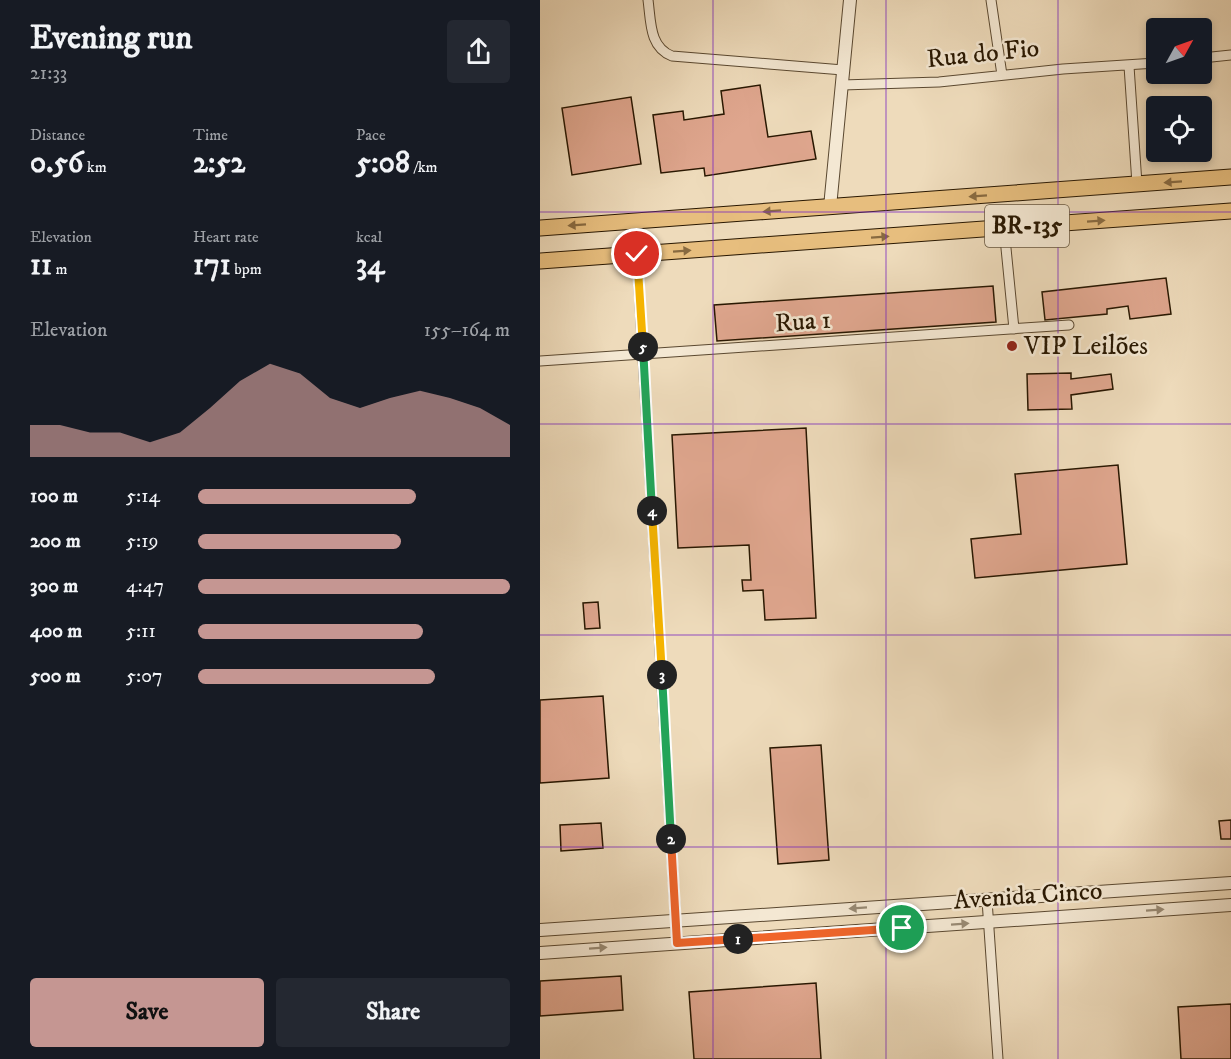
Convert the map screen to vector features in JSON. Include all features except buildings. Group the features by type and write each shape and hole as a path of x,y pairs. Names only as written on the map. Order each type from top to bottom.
{"highway":[{"name":"BR-135","path":"540,228 1231,177"},
{"name":"BR-135","path":"540,261 1231,211"}],"street":[{"path":"648,0 656,44 661,51 672,56 843,70"},
{"path":"830,207 850,0"},
{"path":"991,0 1002,75"},
{"path":"1212,57 1231,55"},
{"name":"Rua do Fio","path":"842,86 939,82 1063,69 1146,64"},
{"path":"1129,66 1137,184"},
{"path":"1004,228 1014,329"},
{"path":"637,254 677,943"},
{"name":"Rua 1","path":"540,362 1069,325"},
{"name":"Avenida Cinco","path":"540,930 1231,883"},
{"path":"987,900 998,1059"},
{"name":"Avenida Cinco","path":"540,953 1231,905"}],"place":[{"name":"VIP Leilões","path":"1012,346"}],"route":[{"path":"637,254 677,943 902,928"}]}
